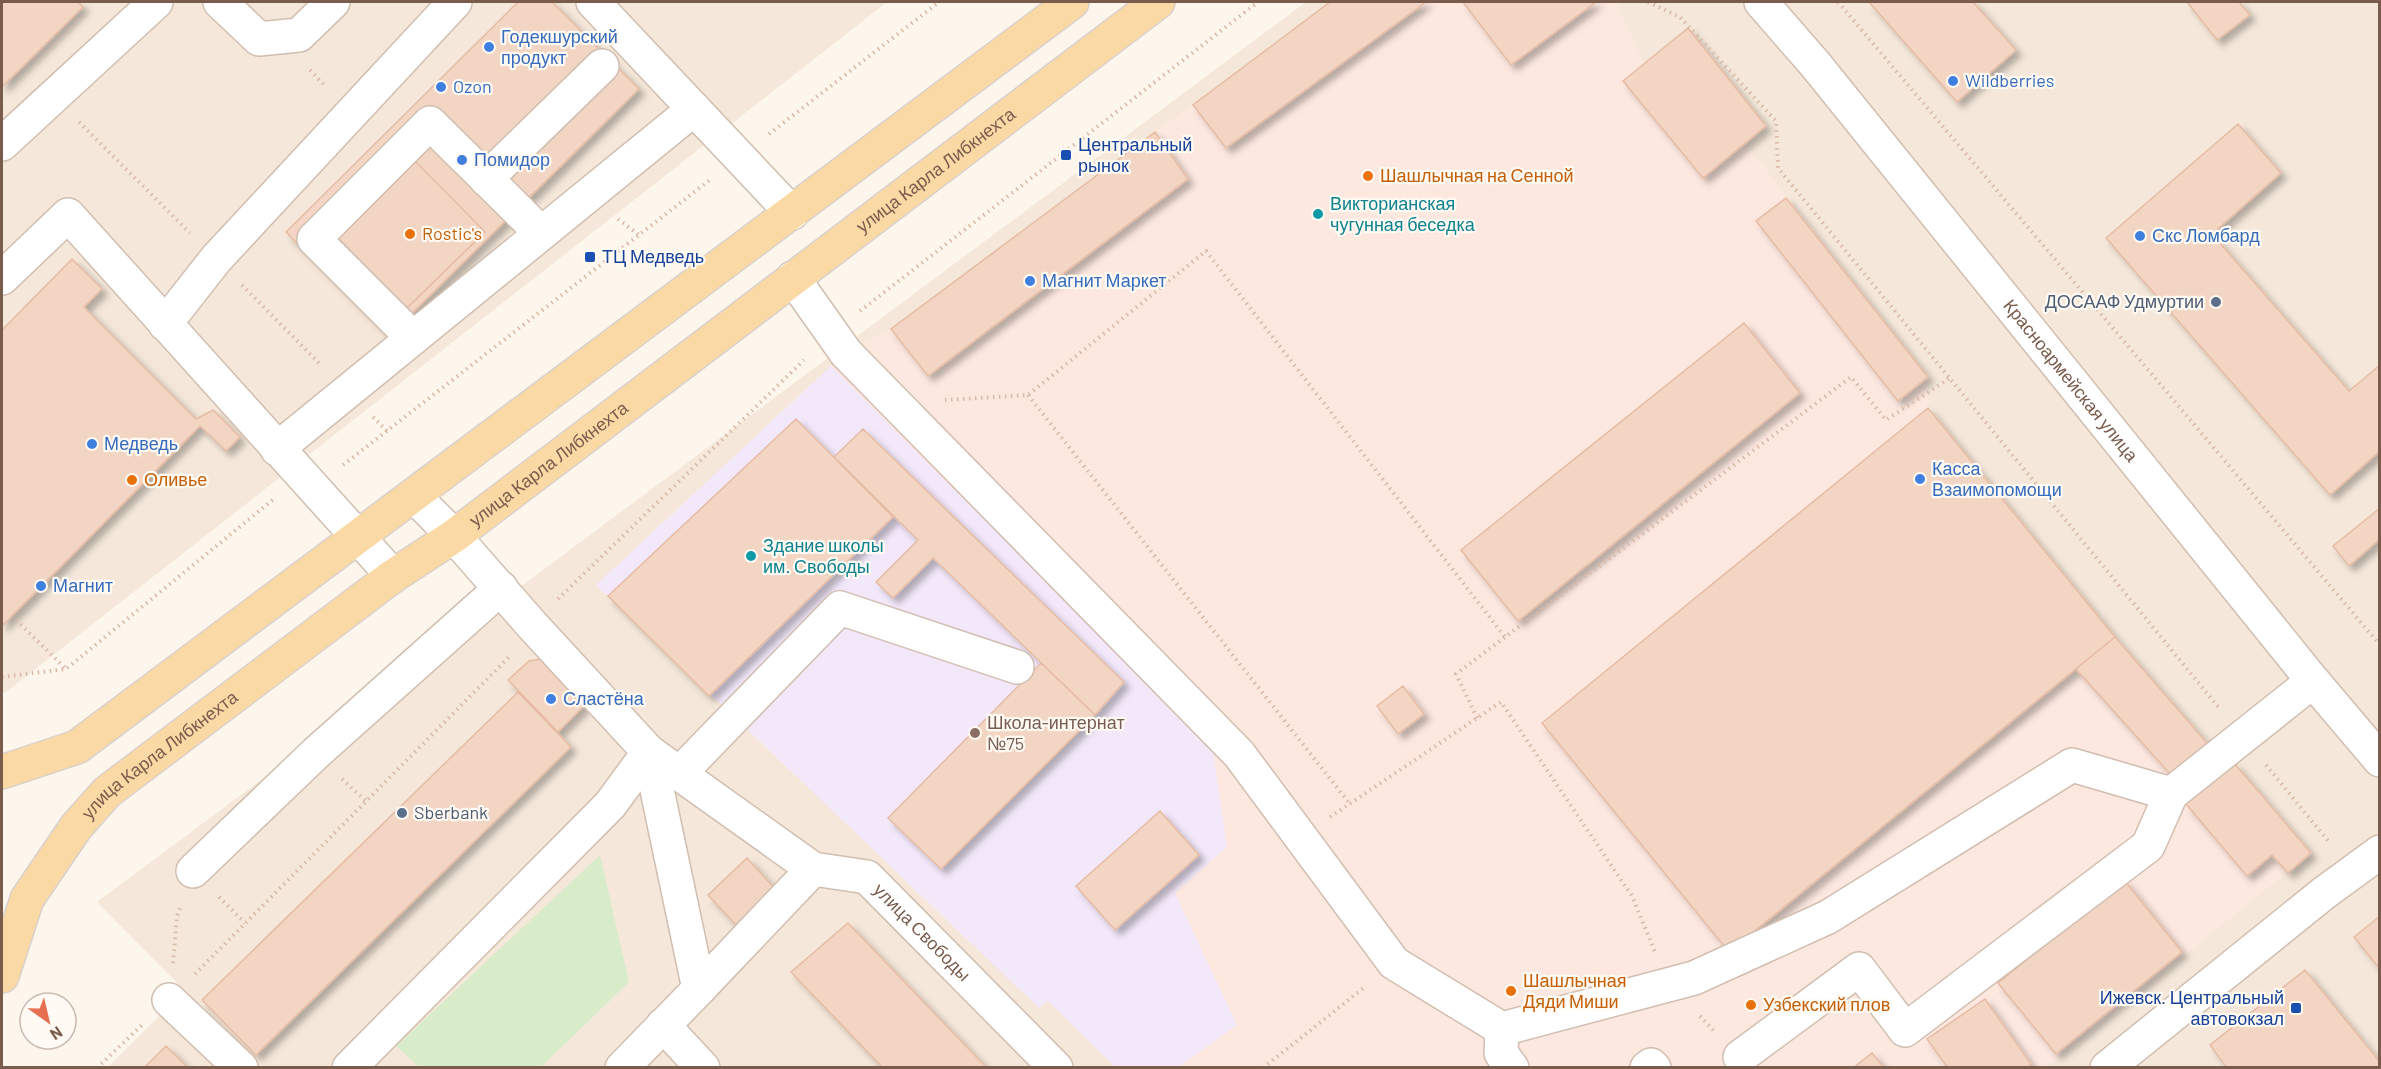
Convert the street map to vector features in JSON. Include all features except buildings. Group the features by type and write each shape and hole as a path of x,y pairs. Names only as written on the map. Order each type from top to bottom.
{"main road":[{"path":"2,772 77,747 1072,2"},
{"name":"улица Карла Либкнехта","path":"2,976 27,899 76,827 107,792 393,576 454,536 1158,2"}],"street":[{"path":"2,144 156,2"},
{"path":"220,2 259,39 299,35 333,2"},
{"path":"165,324 216,259 455,2"},
{"path":"593,2 792,213"},
{"name":"Красноармейская улица","path":"1761,2 1822,73 2379,760"},
{"path":"486,179 602,66"},
{"path":"278,449 694,109"},
{"path":"412,338 314,239 430,123 541,233"},
{"path":"2,278 68,215 393,576"},
{"path":"793,278 846,353 1239,754 1394,963 1502,1029 1694,978 1828,917 2072,765 2171,794"},
{"name":"улица Свободы","path":"414,496 454,536 649,752 813,869 867,877 1056,1068"},
{"path":"193,871 316,753 501,588"},
{"path":"679,774 840,608 1017,667"},
{"path":"1740,1057 1859,969 1905,1030 2148,846 2171,794 2313,681"},
{"path":"649,752 699,989"},
{"path":"349,1068 610,805 649,752"},
{"path":"2107,1068 2352,871 2379,852"},
{"path":"622,1068 813,869"},
{"path":"169,1000 241,1068"},
{"path":"663,1025 703,1068"},
{"path":"1502,1029 1502,1053 1512,1068"},
{"path":"1647,1068 1651,1065 1654,1068"}],"path":[{"path":"2,677 66,669 275,498 313,489 939,2"},
{"path":"97,1068 169,1000 513,653 532,625 832,333 1258,2"},
{"path":"1648,2 1680,17 1776,122 1778,168 2352,871"},
{"path":"1838,2 2379,645"},
{"path":"280,37 351,114"},
{"path":"896,403 1028,395 1206,251 1505,637"},
{"path":"1477,718 1456,674 1851,377 1887,420 1950,378"},
{"path":"1028,395 1350,804"},
{"path":"12,616 66,669"},
{"path":"1300,837 1501,702 1632,896 1668,984 1740,1057"},
{"path":"169,1000 177,916 193,871"},
{"path":"1263,1068 1394,963"}],"shaded area":[{"path":"2,2 887,2 2,693"},
{"path":"1306,2 2379,2 2379,1067 108,1067 185,991 97,902"},
{"name":"Центральный рынок","path":"1330,2 1463,2 1511,65 1596,2 1616,2 1644,64 1623,82 1703,178 1745,143 1928,377 1928,408 2115,637 2207,743 2234,763 2311,853 2045,1067 1179,1067 1237,1025 1175,893 1227,847 831,366 846,353 891,329"},
{"name":"Школа-интернат №75","path":"831,366 1213,750 1227,847 1175,893 1237,1025 1179,1067 1115,1067 1048,1001 1039,1008 596,585"}],"green space":[{"path":"600,855 629,982 541,1067 419,1067 396,1046"}],"place":[{"name":"Годекшурский продукт","path":"489,47"},
{"name":"Wildberries","path":"1953,81"},
{"name":"Ozon","path":"441,87"},
{"name":"Центральный рынок","path":"1066,155"},
{"name":"Помидор","path":"462,160"},
{"name":"Шашлычная на Сенной","path":"1368,176"},
{"name":"Викторианская чугунная беседка","path":"1318,214"},
{"name":"Rostic's","path":"410,234"},
{"name":"Скс Ломбард","path":"2140,236"},
{"name":"ТЦ Медведь","path":"590,257"},
{"name":"Магнит Маркет","path":"1030,281"},
{"name":"ДОСААФ Удмуртии","path":"2216,302"},
{"name":"Медведь","path":"92,444"},
{"name":"Касса Взаимопомощи","path":"1920,479"},
{"name":"Оливье","path":"132,480"},
{"name":"Здание школы им. Свободы","path":"751,556"},
{"name":"Магнит","path":"41,586"},
{"name":"Сластёна","path":"551,699"},
{"name":"Школа-интернат №75","path":"975,733"},
{"name":"Sberbank","path":"402,813"},
{"name":"Шашлычная Дяди Миши","path":"1511,991"},
{"name":"Узбекский плов","path":"1751,1005"},
{"name":"Ижевск. Центральный автовокзал","path":"2296,1008"}]}
